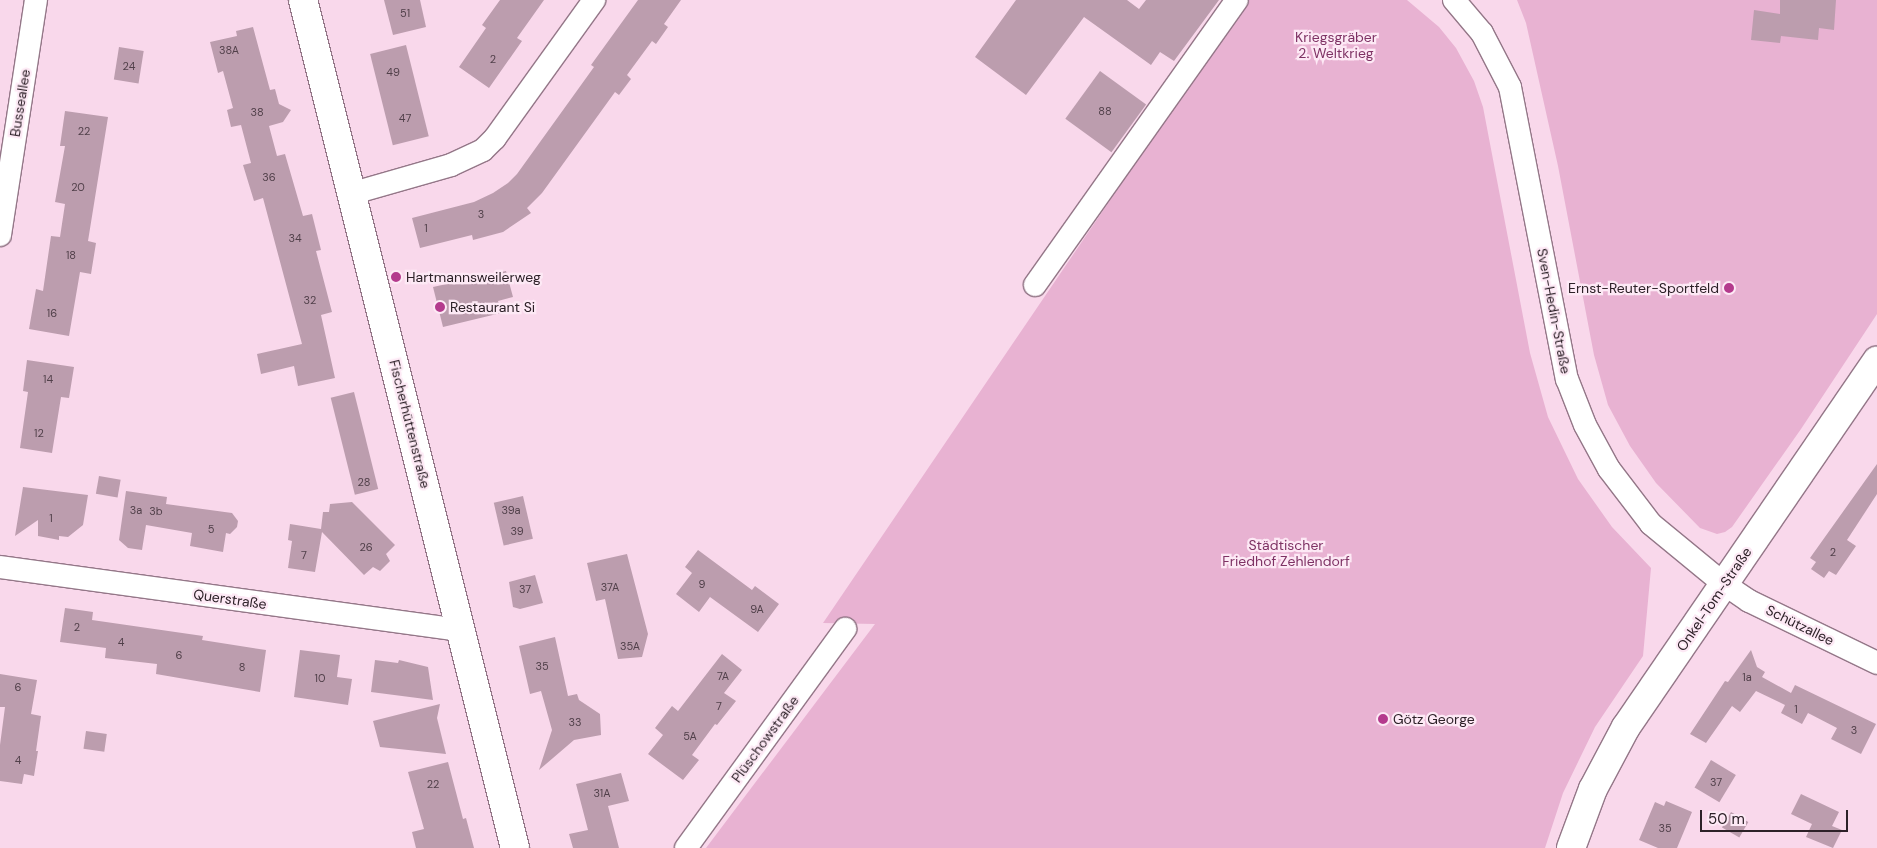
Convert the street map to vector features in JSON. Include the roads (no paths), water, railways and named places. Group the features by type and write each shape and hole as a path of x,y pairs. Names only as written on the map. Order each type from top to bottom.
{"street":[{"name":"Busseallee","path":"0,235 36,0"},
{"name":"Fischerhüttenstraße","path":"302,0 515,848"},
{"path":"350,194 451,166 483,150 495,138 594,0"},
{"path":"1035,285 1237,0"},
{"name":"Sven-Hedin-Straße","path":"1454,0 1482,33 1510,87 1567,379 1585,425 1609,469 1651,524 1724,584"},
{"name":"Onkel-Tom-Straße","path":"1571,848 1593,789 1626,727 1877,361"},
{"name":"Querstraße","path":"0,567 461,630"},
{"name":"Schützallee","path":"1724,584 1749,600 1877,663"},
{"name":"Plüschowstraße","path":"686,848 845,629"}],"place":[{"name":"Hartmannsweilerweg","path":"396,277"},
{"name":"Ernst-Reuter-Sportfeld","path":"1729,288"},
{"name":"Restaurant Si","path":"440,307"},
{"name":"Götz George","path":"1383,719"}],"park label":[{"name":"Kriegsgräber 2. Weltkrieg","path":"1336,46"},
{"name":"Städtischer Friedhof Zehlendorf","path":"1286,554"}]}
